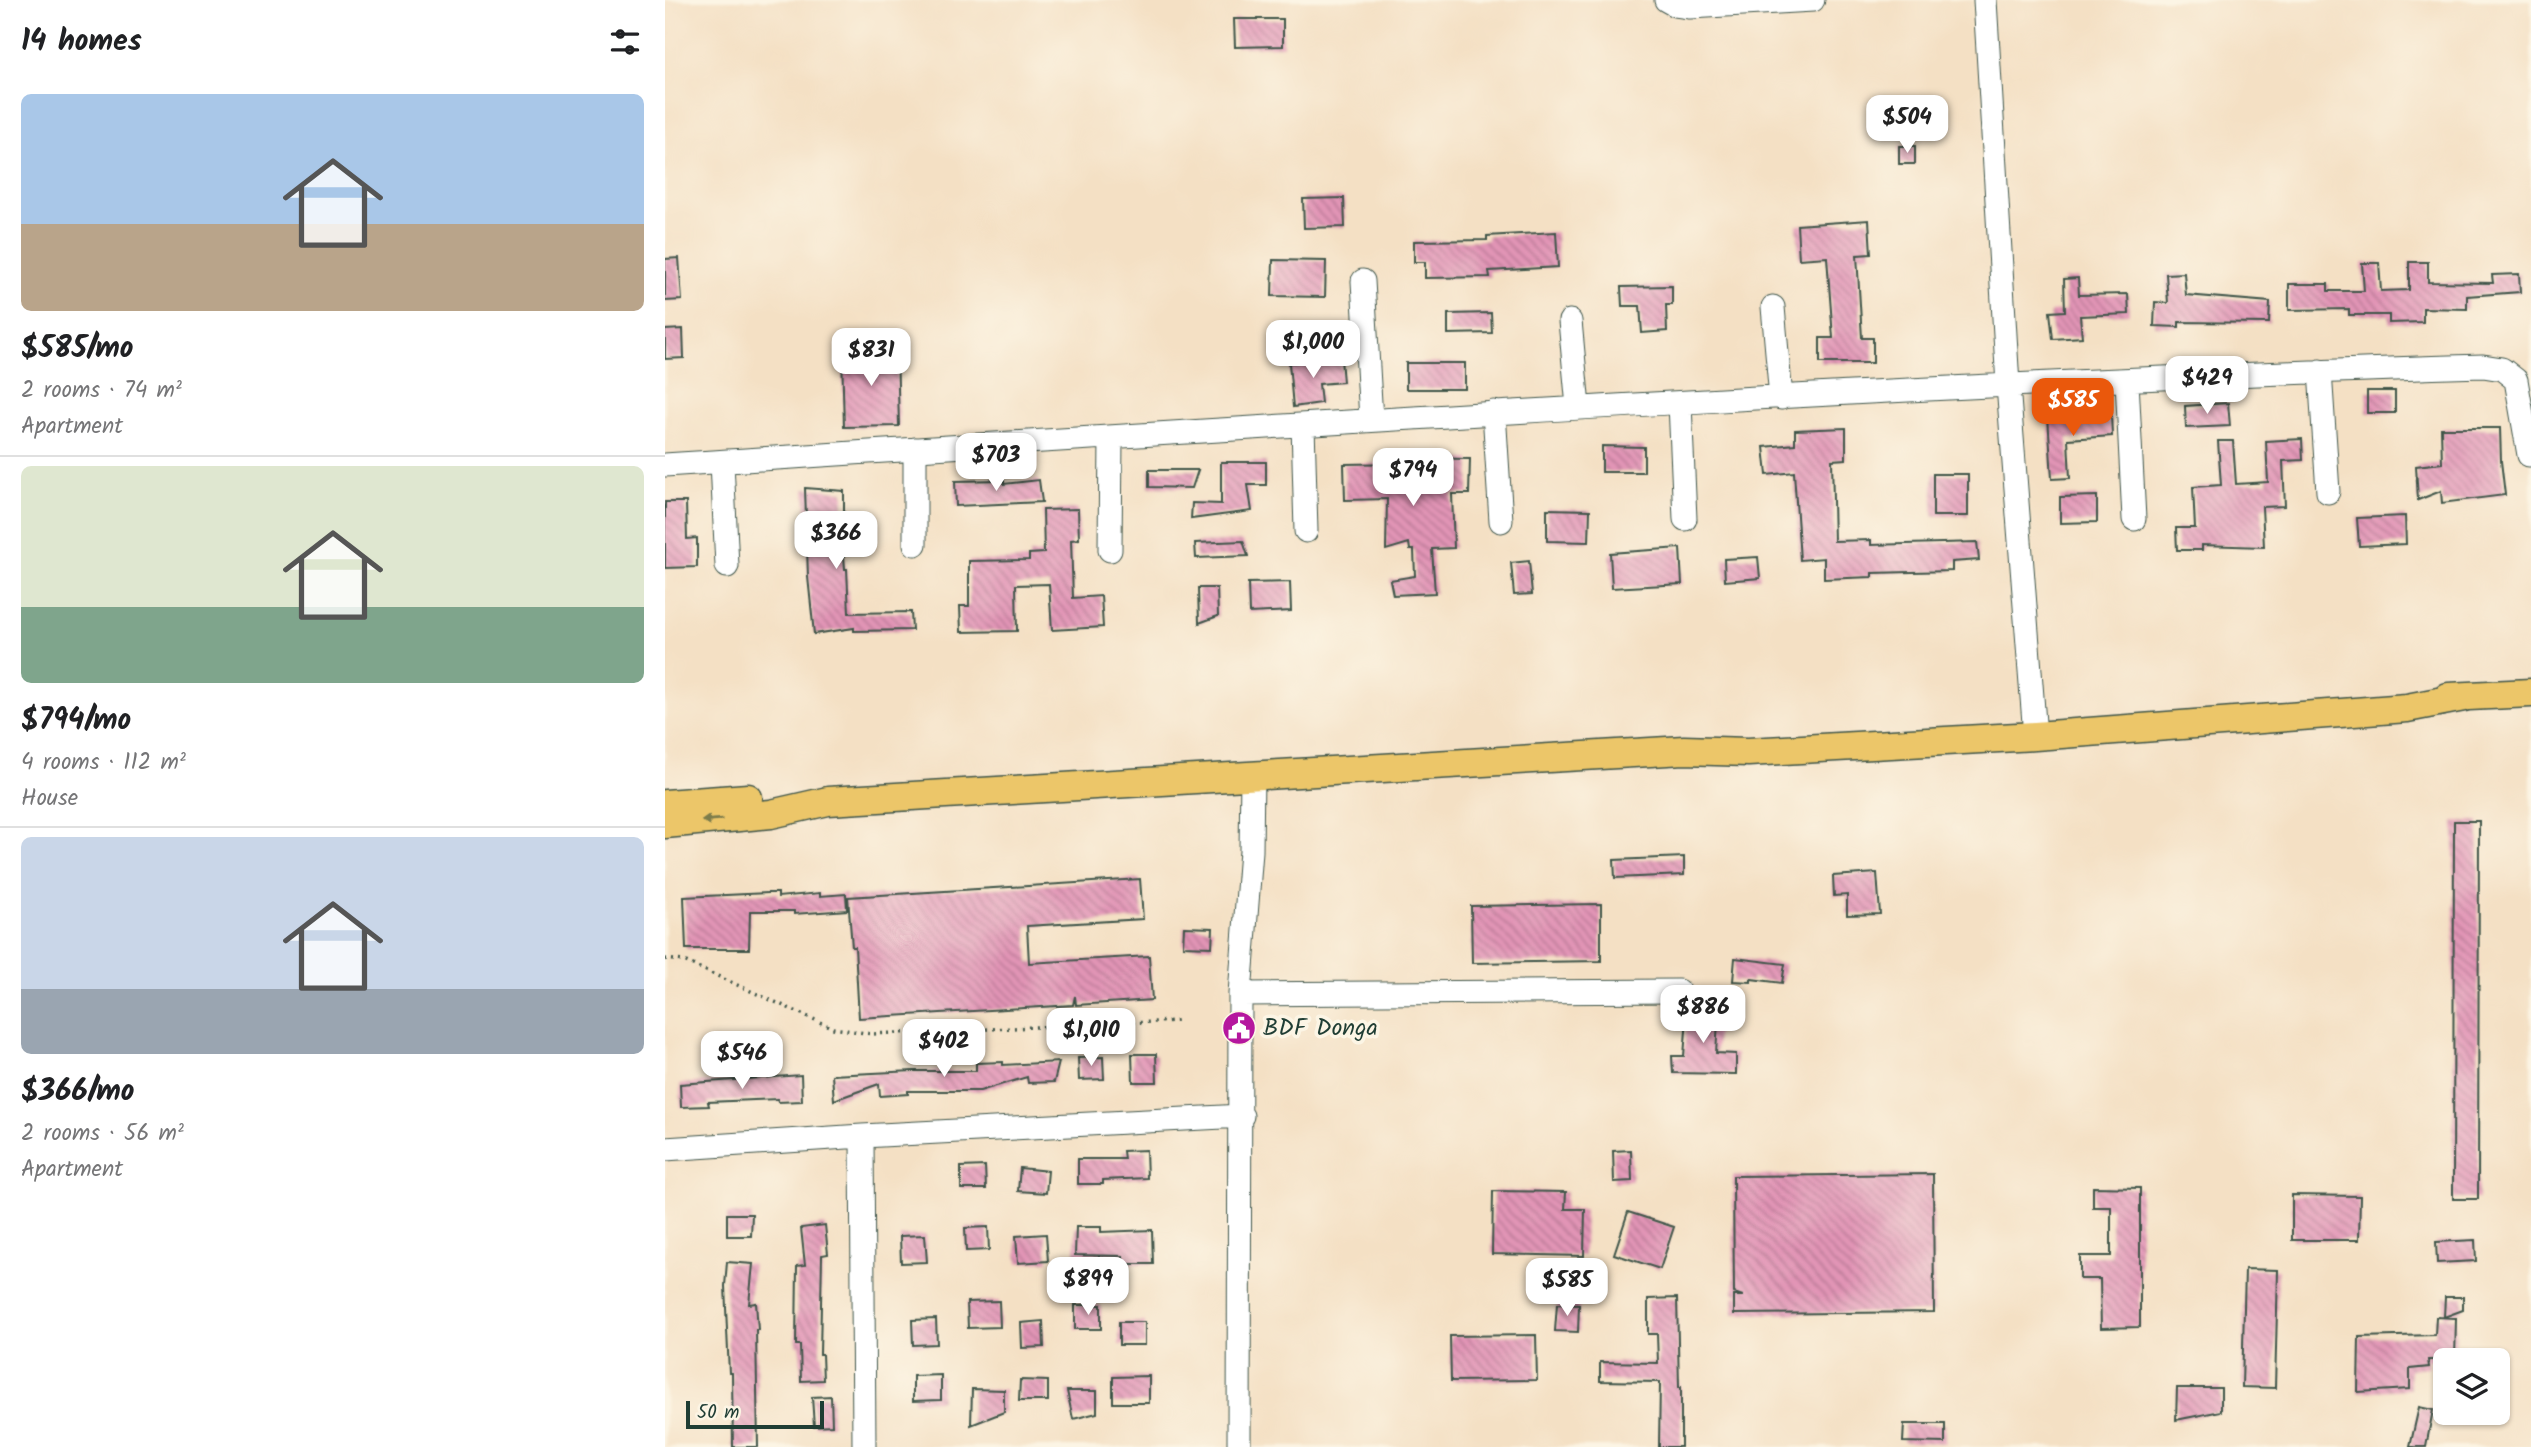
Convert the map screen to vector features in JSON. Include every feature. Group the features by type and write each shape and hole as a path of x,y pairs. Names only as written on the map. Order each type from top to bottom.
{"main road":[{"path":"665,824 771,814 828,802 1684,750 1748,752 2034,728 2407,708 2464,697 2531,693"},
{"path":"665,804 770,797 828,802"}],"street":[{"path":"1666,0 1675,5 1690,7 1813,0"},
{"path":"1985,0 2008,385 2034,728"},
{"path":"1363,281 1371,421"},
{"path":"1773,307 1781,398"},
{"path":"1570,321 1578,407"},
{"path":"665,465 1578,407 2008,385 2483,366 2502,369 2516,380 2529,455"},
{"path":"2321,371 2328,492"},
{"path":"2127,381 2134,520"},
{"path":"1679,403 1685,519"},
{"path":"1494,412 1501,521"},
{"path":"1303,425 1306,531"},
{"path":"1110,550 1111,437"},
{"path":"915,449 915,544"},
{"path":"722,462 727,566"},
{"path":"1239,1447 1242,1116 1240,994 1251,851 1252,775"},
{"path":"1240,994 1678,991"},
{"path":"665,1149 1242,1116"},
{"path":"862,1136 864,1447"}],"path":[{"path":"665,959 684,961 833,1028 873,1034 1177,1021"}],"building":[{"path":"1234,19 1283,19 1283,46 1235,47"},
{"path":"1899,146 1915,146 1915,164 1899,164"},
{"path":"1344,198 1345,227 1304,228 1303,199"},
{"path":"1869,220 1871,254 1857,255 1862,338 1873,338 1873,363 1820,363 1820,338 1833,338 1827,257 1799,259 1797,225"},
{"path":"1556,232 1558,267 1489,271 1490,277 1425,278 1425,262 1414,262 1414,241 1487,240 1487,236"},
{"path":"679,258 682,300 665,301 665,259"},
{"path":"1273,260 1326,261 1325,297 1272,296"},
{"path":"2409,262 2428,262 2428,282 2493,283 2492,275 2519,274 2520,292 2467,296 2467,309 2423,308 2423,322 2389,323 2389,315 2349,315 2349,309 2289,310 2289,284 2328,284 2328,291 2364,291 2362,263 2379,263 2381,291 2409,290"},
{"path":"2184,273 2186,295 2270,302 2269,323 2179,322 2179,327 2154,326 2155,302 2168,303 2166,274"},
{"path":"2078,278 2079,295 2128,294 2129,314 2080,316 2082,337 2053,339 2050,312 2065,311 2064,279"},
{"path":"1672,286 1672,305 1666,305 1667,331 1642,333 1640,306 1622,306 1621,287"},
{"path":"1491,313 1492,333 1448,334 1448,314"},
{"path":"683,329 684,358 665,359 665,330"},
{"path":"897,349 899,426 844,427 842,351"},
{"path":"1341,359 1343,382 1319,384 1321,403 1293,407 1289,363"},
{"path":"1406,363 1465,363 1465,389 1406,389"},
{"path":"2367,391 2395,391 2395,413 2367,413"},
{"path":"2228,403 2230,426 2186,428 2185,406"},
{"path":"2111,414 2112,436 2068,439 2070,478 2052,479 2048,416"},
{"path":"1846,428 1846,459 1832,460 1834,541 1871,540 1871,545 1977,542 1979,560 1952,562 1952,571 1872,573 1872,577 1824,579 1824,558 1800,560 1794,472 1767,475 1764,447 1795,444 1795,430"},
{"path":"2441,428 2500,428 2505,495 2442,503 2441,491 2418,500 2416,466 2442,463"},
{"path":"2302,439 2303,460 2283,461 2285,506 2262,507 2264,547 2202,545 2202,550 2177,550 2176,528 2195,528 2193,487 2221,485 2218,441 2233,441 2236,484 2268,482 2266,441"},
{"path":"1602,446 1644,447 1644,472 1602,472"},
{"path":"1408,458 1470,459 1469,494 1452,494 1454,548 1432,549 1435,593 1393,595 1390,580 1415,576 1414,550 1410,550 1409,543 1386,550 1387,499 1345,500 1344,464 1408,463"},
{"path":"1221,462 1266,462 1266,485 1248,485 1252,511 1191,519 1192,503 1221,504"},
{"path":"1149,470 1198,470 1192,488 1149,487"},
{"path":"1933,474 1968,474 1968,516 1933,516"},
{"path":"1004,480 1004,484 1039,480 1042,502 956,506 955,481"},
{"path":"805,488 844,491 844,516 841,516 849,613 911,612 912,630 854,631 854,628 814,634 808,577"},
{"path":"2097,496 2097,522 2060,523 2060,497"},
{"path":"665,502 686,502 687,539 697,538 697,567 665,568"},
{"path":"1078,509 1079,539 1071,540 1073,598 1101,596 1103,627 1052,630 1049,584 1016,585 1017,631 961,632 960,606 969,606 969,561 1029,560 1029,554 1044,553 1043,510"},
{"path":"1547,509 1590,510 1589,542 1547,541"},
{"path":"2405,516 2406,544 2359,546 2357,518"},
{"path":"1243,541 1248,556 1196,558 1195,543"},
{"path":"1680,548 1682,584 1612,588 1610,553"},
{"path":"1758,557 1760,578 1725,581 1724,559"},
{"path":"1529,561 1532,594 1514,595 1511,563"},
{"path":"1290,582 1291,611 1249,613 1248,583"},
{"path":"1198,588 1217,588 1218,616 1199,623"},
{"path":"2454,821 2479,821 2478,1199 2453,1199"},
{"path":"1684,857 1684,875 1615,878 1614,860"},
{"path":"1877,873 1880,914 1847,915 1847,895 1834,896 1833,876"},
{"path":"1140,879 1143,919 1027,926 1029,963 1149,956 1152,1000 1076,1005 1075,996 1073,1005 859,1018 855,947 852,947 848,897"},
{"path":"778,893 778,897 820,893 820,896 846,894 847,910 794,914 794,911 750,911 749,949 686,949 684,897"},
{"path":"1601,904 1601,961 1472,963 1471,906"},
{"path":"1184,927 1213,928 1212,947 1183,946"},
{"path":"1735,958 1785,964 1782,983 1751,979 1751,982 1733,981"},
{"path":"1688,1004 1719,1006 1716,1053 1736,1054 1736,1074 1673,1073 1672,1056 1684,1056"},
{"path":"1132,1054 1156,1054 1157,1082 1133,1082"},
{"path":"1103,1057 1104,1079 1079,1080 1078,1058"},
{"path":"1003,1062 1003,1065 1059,1062 1054,1082 1028,1083 1027,1077 980,1091 908,1091 908,1094 880,1096 879,1084 834,1100 832,1075 976,1071 976,1063"},
{"path":"801,1075 802,1101 778,1102 778,1099 708,1102 709,1106 681,1107 680,1084"},
{"path":"1146,1150 1147,1178 1103,1180 1103,1184 1078,1184 1078,1159 1124,1159 1123,1151"},
{"path":"1631,1150 1632,1181 1614,1182 1613,1151"},
{"path":"985,1166 986,1189 961,1189 961,1167"},
{"path":"1020,1168 1048,1171 1046,1193 1018,1191"},
{"path":"1933,1174 1934,1312 1734,1314 1734,1296 1743,1296 1734,1293 1733,1176"},
{"path":"2093,1187 2140,1188 2140,1327 2101,1328 2100,1279 2080,1279 2080,1256 2111,1256 2111,1207 2093,1207"},
{"path":"1493,1191 1566,1192 1565,1209 1585,1209 1584,1256 1492,1254"},
{"path":"2292,1195 2360,1196 2359,1240 2292,1240"},
{"path":"1628,1212 1674,1227 1660,1269 1614,1254"},
{"path":"727,1214 752,1214 751,1236 727,1236"},
{"path":"825,1225 828,1254 822,1255 820,1354 823,1380 801,1381 800,1345 796,1345 797,1266 805,1265 801,1228"},
{"path":"988,1227 989,1250 966,1251 965,1228"},
{"path":"1076,1227 1101,1227 1101,1232 1152,1230 1153,1264 1123,1264 1123,1256 1075,1255"},
{"path":"1046,1234 1048,1261 1018,1263 1016,1236"},
{"path":"925,1235 927,1262 901,1263 900,1236"},
{"path":"2475,1240 2476,1261 2437,1263 2436,1242"},
{"path":"727,1262 753,1264 749,1304 756,1303 758,1330 758,1447 733,1447 732,1373 729,1373 725,1286"},
{"path":"2245,1269 2278,1270 2275,1388 2242,1387"},
{"path":"2445,1297 2463,1297 2463,1310 2444,1317"},
{"path":"1677,1298 1681,1447 1659,1447 1660,1382 1600,1381 1600,1362 1658,1363 1657,1334 1648,1334 1648,1299"},
{"path":"999,1301 1000,1327 968,1328 967,1302"},
{"path":"1557,1304 1579,1305 1578,1332 1555,1331"},
{"path":"1075,1305 1101,1305 1101,1329 1075,1329"},
{"path":"2436,1317 2456,1318 2455,1348 2433,1348 2433,1360 2428,1360 2429,1367 2410,1369 2410,1389 2358,1392 2359,1337 2435,1335"},
{"path":"936,1319 937,1344 913,1345 912,1320"},
{"path":"1043,1321 1044,1347 1022,1348 1021,1323"},
{"path":"1119,1322 1145,1322 1145,1345 1119,1345"},
{"path":"1536,1335 1537,1380 1451,1381 1450,1336"},
{"path":"941,1375 941,1400 913,1401 913,1376"},
{"path":"1149,1376 1149,1403 1113,1403 1113,1377"},
{"path":"1020,1380 1048,1381 1048,1401 1019,1401"},
{"path":"2177,1388 2221,1388 2221,1411 2176,1420"},
{"path":"972,1389 1004,1390 1004,1412 971,1425"},
{"path":"1067,1391 1097,1391 1097,1413 1073,1419"},
{"path":"831,1396 832,1425 814,1426 812,1397"},
{"path":"2419,1407 2433,1410 2426,1447 2410,1447"},
{"path":"1904,1424 1945,1424 1945,1443 1903,1442"}],"place":[{"name":"BDF Donga","path":"1239,1028"}]}
